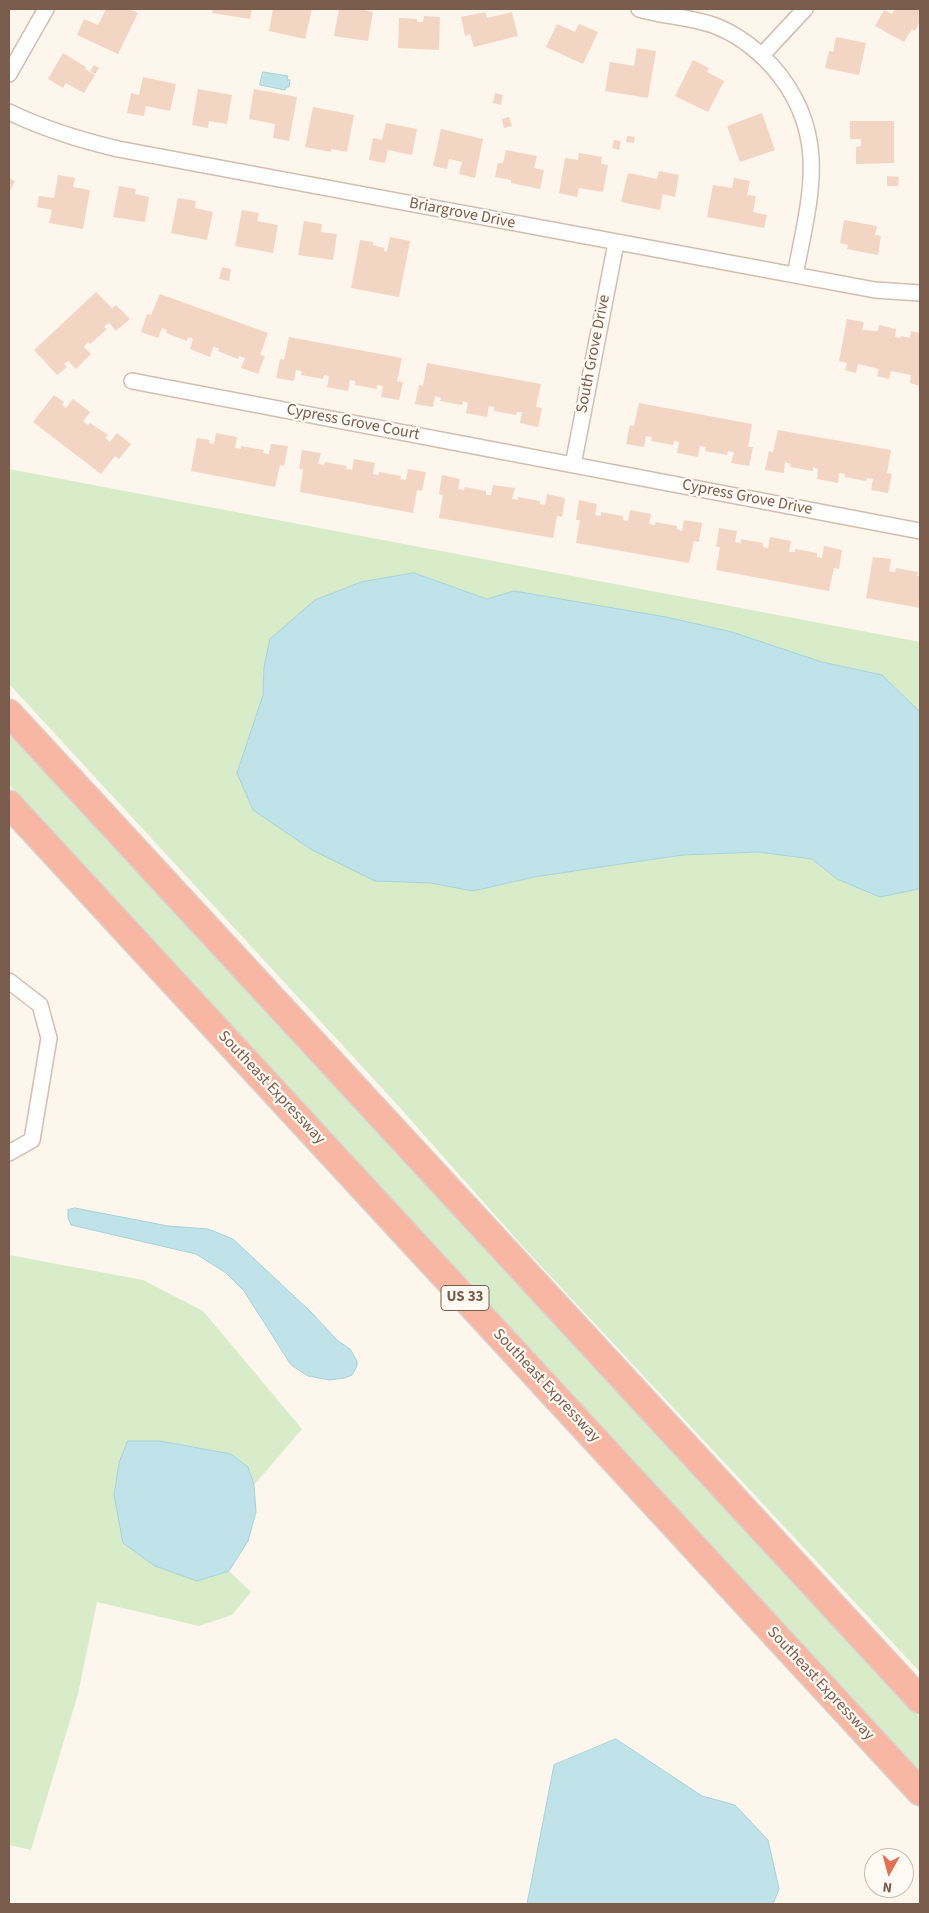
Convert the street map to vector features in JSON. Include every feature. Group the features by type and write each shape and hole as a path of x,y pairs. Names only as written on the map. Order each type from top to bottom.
{"highway":[{"path":"9,713 920,1700"},
{"name":"Southeast Expressway","path":"9,804 920,1792"}],"street":[{"path":"9,74 46,9"},
{"path":"639,9 714,26 744,42 762,55 782,77 798,106 808,131 811,151 810,194 795,275"},
{"path":"762,55 805,9"},
{"name":"Briargrove Drive","path":"9,112 27,121 74,138 118,149 874,290 920,293"},
{"name":"South Grove Drive","path":"573,465 616,243"},
{"name":"Cypress Grove Court","path":"132,380 573,465"},
{"name":"Cypress Grove Drive","path":"573,465 920,531"},
{"path":"9,981 40,1005 49,1038 32,1140 9,1153"}],"green space":[{"path":"9,469 920,642 920,712 882,675 822,662 732,632 514,591 487,599 414,573 361,582 315,600 264,667 263,695 237,773 430,883 473,891 534,877 683,855 758,852 812,859 837,879 917,889 920,886 920,1672 526,1250 393,1100 9,684"},
{"path":"9,730 920,1718 920,1773 9,785"},
{"path":"9,1255 143,1280 203,1311 302,1429 254,1485 248,1468 231,1454 160,1441 197,1581 229,1571 251,1592 232,1615 199,1626 97,1602 78,1694 31,1850 9,1845"}],"water":[{"path":"263,72 288,76 287,80 290,80 289,87 286,87 285,90 260,85"},
{"path":"414,573 487,599 514,591 666,617 732,632 822,662 882,675 920,712 920,886 918,889 880,897 837,879 812,859 758,852 683,855 534,877 473,891 430,883 375,881 312,850 253,810 237,773 263,695 264,667 270,639 315,600 361,582"},
{"path":"75,1208 168,1226 208,1229 233,1239 311,1312 337,1340 350,1349 357,1361 357,1366 352,1375 329,1380 308,1376 291,1365 244,1291 226,1273 196,1254 71,1225 68,1218 68,1210"},
{"path":"128,1441 160,1441 231,1454 248,1467 254,1485 256,1512 248,1541 229,1571 197,1581 155,1566 123,1543 114,1495 119,1463"},
{"path":"616,1739 702,1796 735,1805 768,1840 779,1889 773,1904 527,1904 554,1765"}],"building":[{"path":"106,9 129,9 138,13 118,54 77,35 84,19 98,25"},
{"path":"213,9 252,9 250,19 212,13"},
{"path":"273,9 312,9 305,39 269,31"},
{"path":"339,9 359,9 373,12 368,41 334,36"},
{"path":"895,9 920,9 920,21 915,31 912,29 904,42 875,26 884,10 892,14"},
{"path":"485,12 487,18 512,12 518,36 474,47 470,34 465,36 461,17"},
{"path":"424,16 440,17 439,50 398,48 399,18 417,19 417,22 423,22"},
{"path":"557,24 575,32 579,24 598,32 583,64 546,47"},
{"path":"836,37 866,43 859,75 825,68 829,51 833,52"},
{"path":"637,48 656,51 648,98 605,91 610,62 634,66"},
{"path":"63,53 95,75 84,93 66,83 63,88 48,79"},
{"path":"693,60 709,68 707,72 724,81 708,112 675,96"},
{"path":"94,65 99,68 95,74 90,71"},
{"path":"143,77 176,84 170,111 146,106 144,116 127,113 131,93 139,95"},
{"path":"198,89 232,95 227,124 209,121 208,128 192,125"},
{"path":"254,89 297,97 289,141 273,138 275,124 249,119"},
{"path":"495,93 503,95 501,105 493,103"},
{"path":"313,107 354,115 347,152 331,149 331,152 305,147"},
{"path":"762,113 775,150 740,162 727,126"},
{"path":"509,117 512,126 504,128 502,119"},
{"path":"850,121 894,121 894,163 856,164 856,147 861,146 861,139 850,139"},
{"path":"386,123 417,129 412,155 388,150 385,163 369,160 373,138 382,140"},
{"path":"441,129 483,139 475,178 459,174 462,162 449,159 447,169 433,166"},
{"path":"627,136 635,137 634,143 626,142"},
{"path":"614,140 621,141 619,150 612,148"},
{"path":"506,150 537,156 534,168 544,170 540,189 511,183 511,180 495,177 498,163 503,163"},
{"path":"579,153 602,157 601,164 608,165 603,192 579,188 577,197 559,193 565,158 578,160"},
{"path":"659,171 679,175 675,197 663,194 660,210 621,202 628,173 657,179"},
{"path":"58,175 75,178 73,187 90,190 83,229 49,223 52,210 37,207 39,196 54,198"},
{"path":"887,176 899,177 898,186 887,186"},
{"path":"9,178 15,181 9,193"},
{"path":"734,178 750,181 747,195 756,196 753,212 767,215 764,228 707,217 713,185 732,188"},
{"path":"119,186 136,189 135,194 149,197 145,222 113,217"},
{"path":"178,198 196,201 195,208 213,212 207,240 171,233"},
{"path":"242,210 259,213 257,221 278,225 273,253 235,246"},
{"path":"844,220 877,226 875,235 881,236 878,255 847,249 848,245 840,243"},
{"path":"304,221 322,224 321,232 337,234 333,260 298,255"},
{"path":"390,237 410,241 399,297 351,288 360,240 373,242 373,245 384,248 384,251 387,251"},
{"path":"222,267 231,269 229,281 219,279"},
{"path":"96,292 112,308 116,305 130,319 116,331 109,323 104,327 107,329 84,347 91,354 76,369 68,361 64,364 67,367 57,375 34,350"},
{"path":"160,294 268,333 260,355 265,356 258,374 241,368 245,358 239,356 238,359 218,351 219,348 213,347 210,357 190,349 193,339 188,337 187,341 166,333 167,330 162,328 158,338 141,332 147,314 151,315"},
{"path":"847,319 864,322 862,330 878,331 879,325 896,329 895,337 900,338 901,336 910,338 911,331 920,333 920,386 910,383 911,375 891,371 889,379 877,376 879,369 858,364 856,373 845,370 847,363 839,361"},
{"path":"289,337 402,358 397,381 403,382 399,400 381,397 383,386 377,385 377,389 355,385 355,381 350,380 348,391 327,387 329,376 324,375 323,379 301,375 302,371 296,370 294,381 276,378 280,359 284,360"},
{"path":"427,363 541,384 536,407 542,408 538,427 520,423 522,412 517,412 516,415 494,411 494,407 489,406 487,417 466,413 468,403 463,401 462,405 440,401 441,398 435,396 433,407 415,404 419,385 423,386"},
{"path":"54,395 64,402 62,405 66,408 73,399 90,412 83,421 88,425 90,423 108,435 105,438 110,442 117,433 131,444 119,459 115,456 101,474 33,422"},
{"path":"639,403 752,424 748,447 753,447 749,466 731,463 734,452 728,451 727,455 705,451 706,447 700,446 698,457 677,453 679,442 674,441 673,445 651,441 652,437 646,436 644,447 626,444 630,425 634,426"},
{"path":"778,430 891,450 887,473 892,474 888,493 871,490 873,479 867,478 866,481 844,477 845,474 839,473 838,483 817,479 818,469 813,467 813,471 790,467 791,464 785,462 784,473 765,470 769,451 773,452"},
{"path":"216,433 237,437 235,448 241,449 241,446 264,450 263,453 269,454 271,444 288,446 284,466 280,465 275,487 191,471 197,438 210,440 209,443 214,444"},
{"path":"302,450 321,453 318,464 324,465 325,462 347,466 346,469 352,470 354,459 375,463 373,474 378,475 379,472 401,476 400,479 406,480 408,469 426,472 422,491 417,490 413,513 300,492 303,469 299,469"},
{"path":"442,475 460,479 458,489 464,490 465,487 486,491 486,495 491,495 493,485 515,488 512,499 518,500 518,497 540,501 540,504 545,505 547,494 565,498 562,517 557,516 553,538 439,518 443,495 439,494"},
{"path":"579,500 597,504 595,515 601,516 601,512 623,516 623,520 628,521 630,510 651,514 649,524 655,525 655,522 677,526 677,529 682,531 684,520 702,523 699,542 694,541 689,563 576,543 580,520 576,520"},
{"path":"719,528 737,531 735,542 741,543 741,539 763,543 763,547 768,548 770,537 791,541 789,552 795,552 795,549 817,553 817,557 822,558 824,546 842,550 839,569 834,568 829,591 716,570 720,547 716,547"},
{"path":"873,557 891,559 889,571 895,572 896,568 918,572 917,576 920,576 920,608 866,598"}]}
